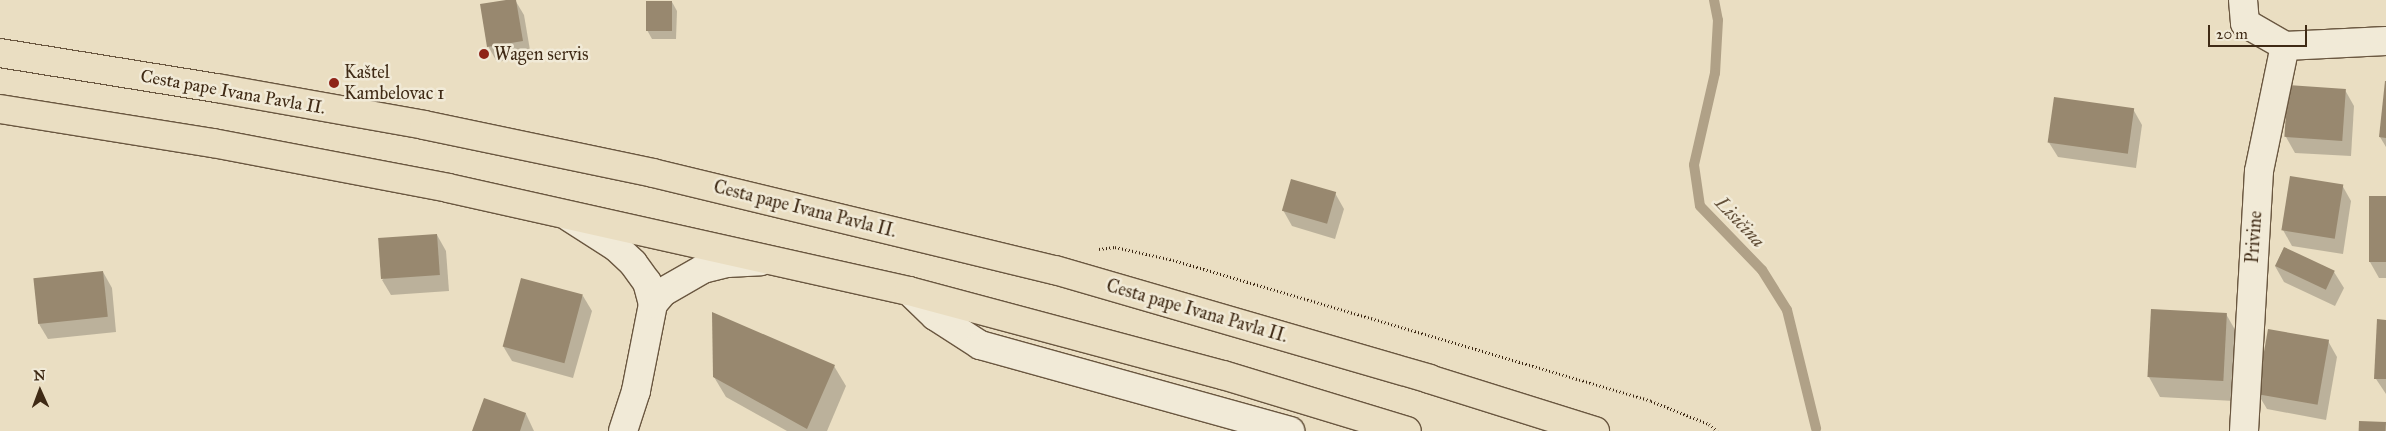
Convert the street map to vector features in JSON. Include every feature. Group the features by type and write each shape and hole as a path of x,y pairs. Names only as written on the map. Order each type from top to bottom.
{"main road":[{"name":"Cesta pape Ivana Pavla II.","path":"0,54 217,88 424,125 653,173 1056,270 1429,379 1595,431"},
{"path":"0,109 213,143 448,188 909,292 1223,375 1407,431"}],"street":[{"path":"2243,0 2245,23 2286,46 2386,41"},
{"name":"Privine","path":"2244,431 2259,171 2286,46"},
{"path":"562,213 609,242 633,263 647,282 653,304 636,391 624,431"},
{"path":"653,304 663,292 703,269 727,263 770,261"},
{"path":"909,292 935,316 980,345 1290,431"}],"path":[{"path":"1056,270 1092,249 1115,247 1173,260 1651,402 1709,424 1717,431"}],"building":[{"path":"516,0 523,41 487,47 480,4"},
{"path":"646,1 672,1 672,31 646,31"},
{"path":"2386,81 2386,138 2379,137"},
{"path":"2288,85 2346,89 2342,141 2284,137"},
{"path":"2054,97 2134,108 2128,154 2048,143"},
{"path":"2290,176 2343,184 2335,239 2281,230"},
{"path":"1291,179 1336,192 1327,224 1282,211"},
{"path":"2369,196 2386,196 2386,262 2369,262"},
{"path":"437,234 440,275 381,279 378,238"},
{"path":"2284,247 2335,271 2326,290 2275,266"},
{"path":"103,271 108,317 38,324 33,278"},
{"path":"521,278 583,295 564,363 503,347"},
{"path":"2151,309 2227,313 2223,381 2147,377"},
{"path":"712,312 835,365 807,429 713,377"},
{"path":"2377,319 2386,320 2386,379 2374,379"},
{"path":"2268,329 2329,340 2318,405 2257,394"},
{"path":"484,398 526,413 520,431 472,431"},
{"path":"2359,421 2386,422 2386,431 2359,431"}],"waterway":[{"name":"Lisičina","path":"1714,0 1718,20 1715,73 1694,165 1700,206 1762,270 1787,310 1816,428"}],"place":[{"name":"Wagen servis","path":"484,54"},
{"name":"Kaštel Kambelovac 1","path":"334,83"}]}
